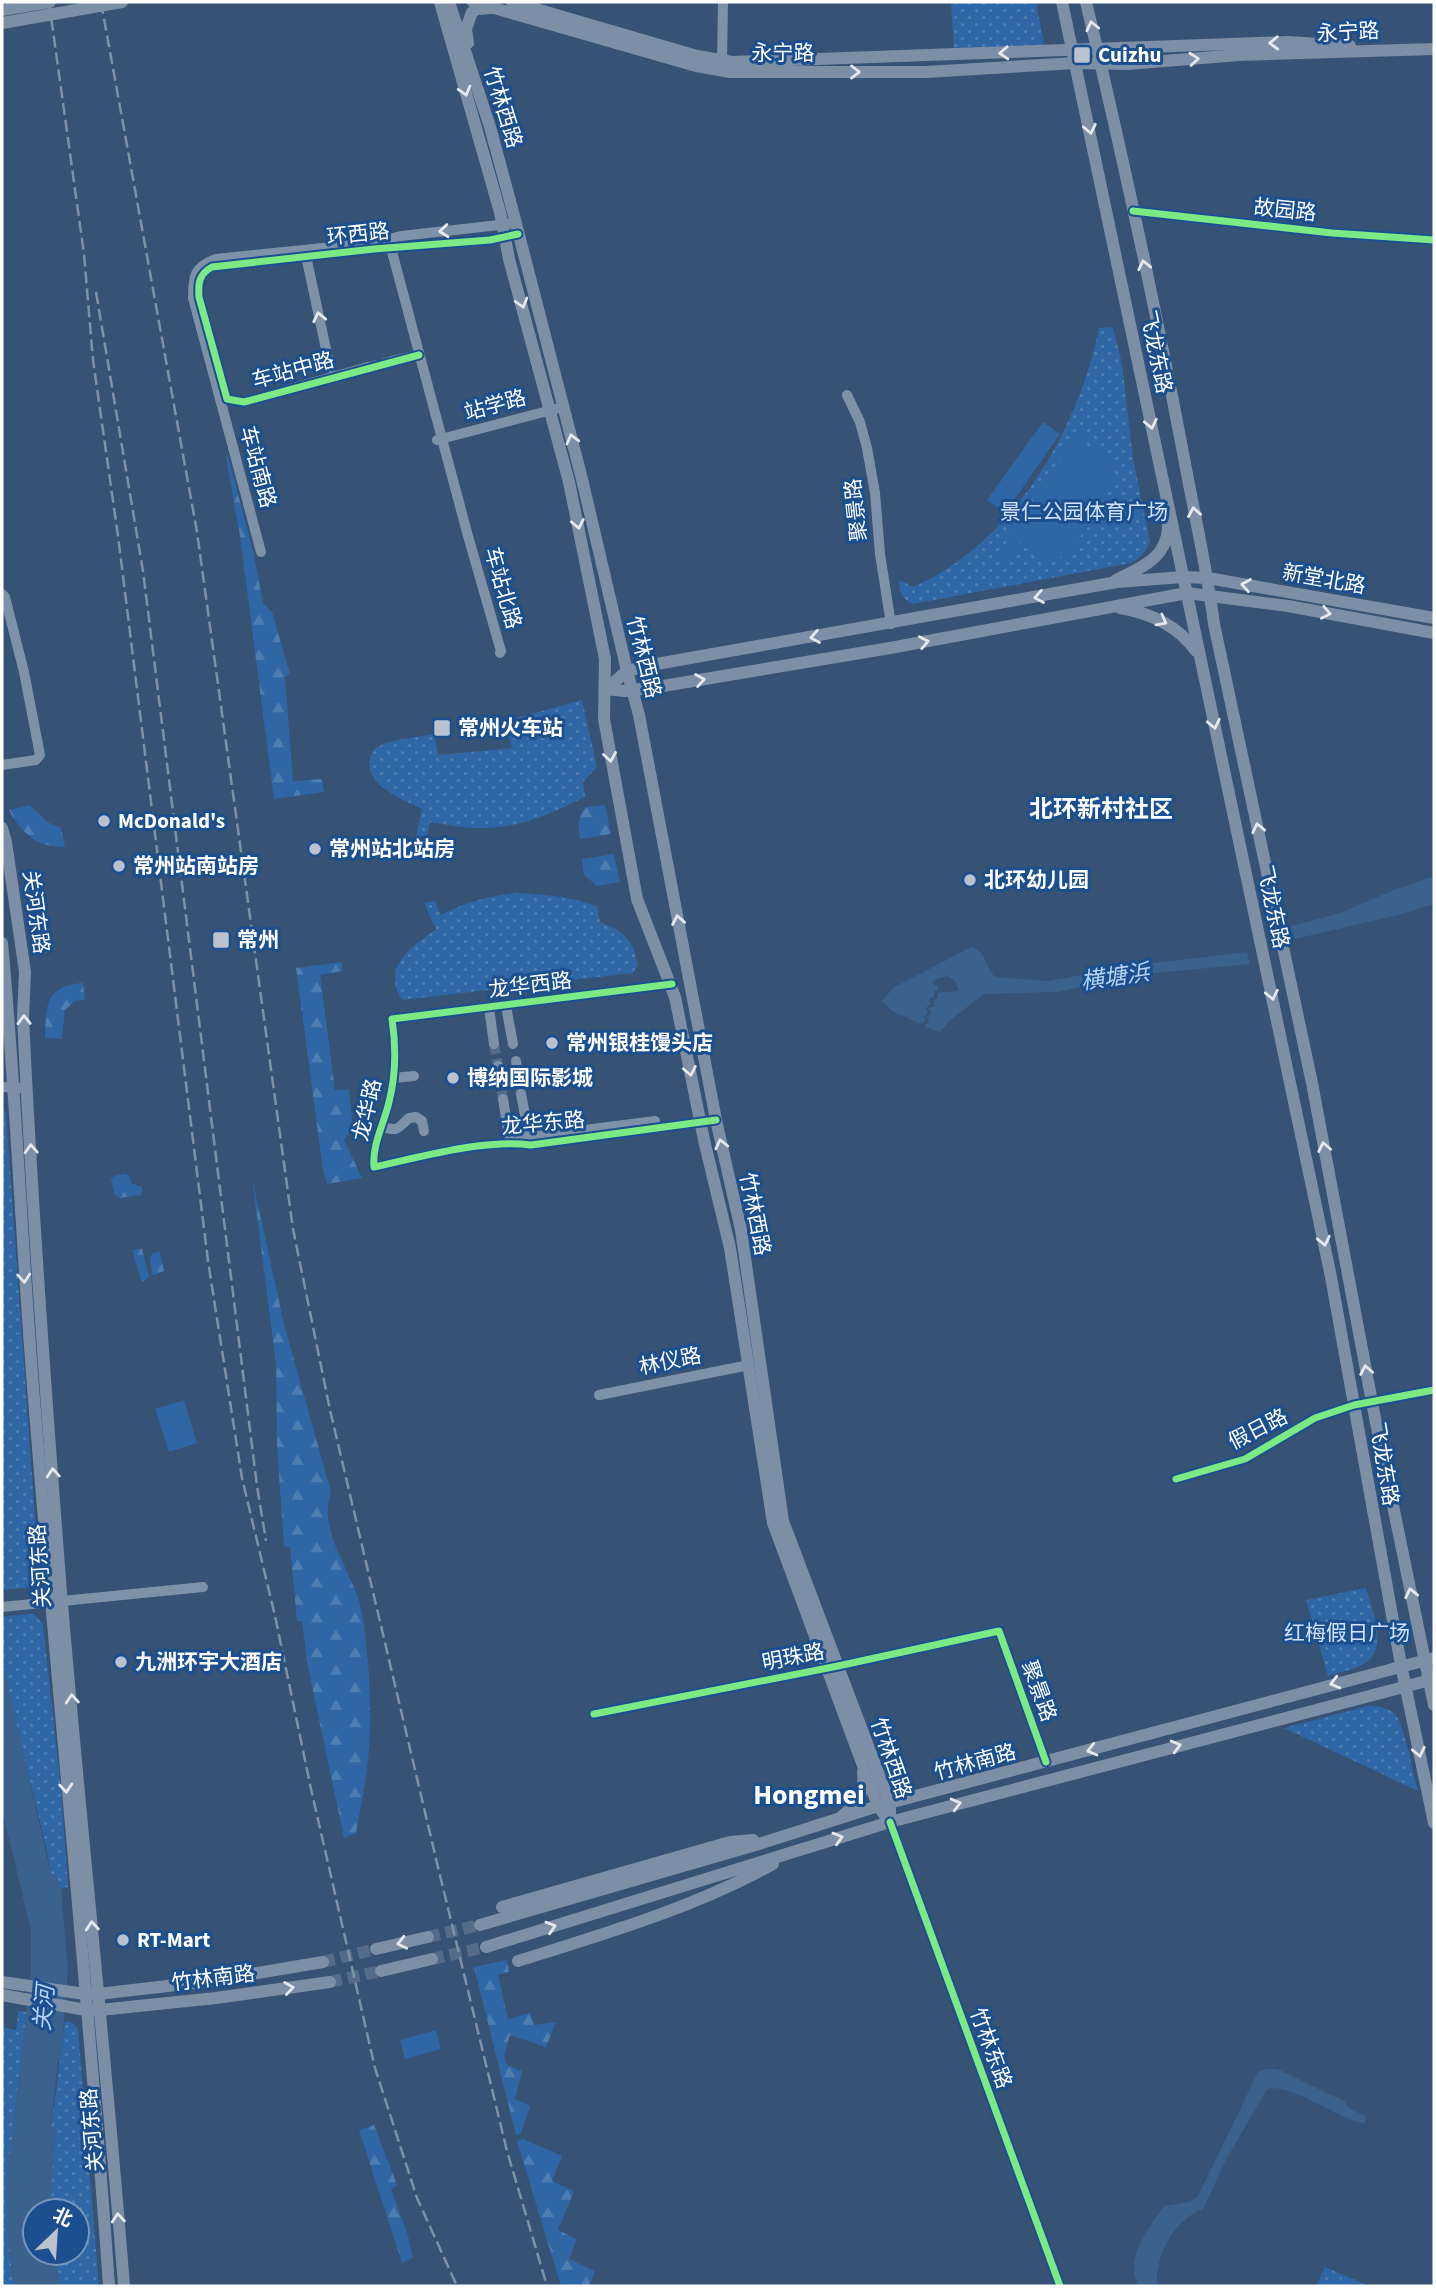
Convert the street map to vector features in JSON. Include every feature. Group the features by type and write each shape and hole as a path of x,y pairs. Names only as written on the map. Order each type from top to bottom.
{"main road":[{"path":"2,10 50,2"},
{"path":"2,23 121,2"},
{"name":"竹林西路","path":"440,2 510,230 627,671 628,690 660,820 715,1116 741,1230 782,1521 863,1765 890,1822"},
{"name":"竹林西路","path":"449,2 490,127 510,230"},
{"name":"永宁路","path":"473,2 507,6 697,56 732,62 1288,42 1391,49"},
{"name":"飞龙东路","path":"1062,2 1331,1277 1401,1665 1434,1823"},
{"name":"飞龙东路","path":"1086,2 1133,211 1208,578 1214,624 1312,1083 1372,1401 1430,1659 1434,1705"},
{"path":"474,78 467,20 472,12 478,9 507,6"},
{"name":"永宁路","path":"507,6 696,66 730,72 926,72 1075,62 1127,64 1240,55 1391,49"},
{"path":"1391,49 1434,49"},
{"name":"竹林西路","path":"557,408 569,482 605,659 604,719 637,899 672,984 699,1119 730,1248 774,1523 880,1777 884,1805"},
{"path":"606,689 627,671 651,665 1106,584 1144,566 1161,551 1168,535 1167,500"},
{"name":"新堂北路","path":"1106,584 1184,577 1208,578 1434,618"},
{"name":"新堂北路","path":"606,689 628,690 890,648 1187,593 1288,606 1434,633"},
{"path":"1112,606 1144,612 1171,626 1189,641 1200,657"},
{"name":"关河东路","path":"2,828 25,972 23,1017 56,1600"},
{"name":"关河东路","path":"2,943 7,1091 26,1309 56,1600 91,1994 124,2286"},
{"name":"竹林南路","path":"481,1925 884,1805 1430,1659"},
{"name":"竹林南路","path":"486,1947 890,1822 1432,1679"},
{"path":"837,1819 859,1799 864,1782 863,1765"},
{"path":"880,1777 890,1790 906,1796 927,1795"},
{"path":"502,1908 730,1842 785,1836"},
{"path":"518,1961 645,1919 746,1879 799,1850"},
{"path":"376,1949 428,1937"},
{"path":"381,1971 432,1959"},
{"name":"竹林南路","path":"19,1991 91,1994 211,1981 323,1962"},
{"path":"2,1982 19,1991"},
{"name":"竹林南路","path":"19,1991 71,2007 93,2010 216,1998 330,1982"},
{"path":"2,1995 19,1991"},
{"name":"关河东路","path":"93,2010 96,2106 109,2286"}],"street":[{"path":"722,60 723,2"},
{"name":"故园路","path":"1133,211 1332,233 1434,240"},
{"name":"环西路","path":"200,271 212,267 387,246 401,236 510,230"},
{"name":"环西路","path":"200,271 206,263 216,259 372,243 387,246"},
{"name":"车站北路","path":"387,246 496,651 500,653 476,574"},
{"path":"306,257 332,377"},
{"name":"车站南路","path":"200,271 199,297 227,400"},
{"name":"车站南路","path":"200,271 193,278 192,298 261,552"},
{"path":"392,361 416,356"},
{"name":"车站中路","path":"227,400 244,402 368,367"},
{"name":"聚景路","path":"847,396 860,422 867,448 891,624"},
{"name":"站学路","path":"439,440 557,408"},
{"path":"2,594 24,671 40,755 36,760 2,765"},
{"name":"龙华西路","path":"392,1019 672,984"},
{"path":"506,1006 513,1044"},
{"path":"489,1008 494,1044"},
{"name":"龙华路","path":"373,1167 393,1078 395,1039 392,1019"},
{"path":"516,1061 518,1074"},
{"path":"393,1078 414,1076"},
{"path":"7,1091 28,1088"},
{"path":"521,1094 530,1141"},
{"path":"503,1099 510,1143"},
{"name":"龙华东路","path":"373,1167 445,1152 715,1116"},
{"path":"380,1127 394,1130 401,1128 409,1118 416,1117 422,1121 424,1131"},
{"name":"林仪路","path":"599,1395 749,1365"},
{"name":"假日路","path":"1176,1479 1245,1459 1315,1418 1354,1405 1434,1390"},
{"path":"2,1607 203,1584"},
{"path":"2,1601 56,1600"},
{"name":"聚景路","path":"999,1631 1046,1762"},
{"name":"明珠路","path":"594,1714 999,1631"},
{"name":"竹林东路","path":"890,1822 1060,2286"}],"green space":[{"path":"951,2 1036,2 1044,43 1040,48 954,49"},
{"name":"景仁公园体育广场","path":"1113,327 1122,364 1133,458 1150,541 1145,551 1131,563 913,604 906,600 899,580 913,587 949,567 981,542 1010,513 1036,480 1075,406 1099,328"},
{"path":"1043,422 1060,434 1005,513 987,500"},
{"path":"1078,430 1087,436 1080,448 1100,452 1111,463 1114,471 1111,487 1102,503 1078,540 1062,556 1053,560 1043,559 1022,539 1008,560 998,555"},
{"path":"228,456 254,555 263,603 272,612 290,674 285,677 293,781 322,779 324,792 274,799 240,536 226,458"},
{"path":"582,700 597,767 583,782 585,797 527,822 473,828 430,822 427,836 416,836 422,809 387,790 373,777 370,768 371,755 374,749 385,744 434,734 438,755 512,748 505,721"},
{"path":"29,805 49,823 61,828 65,847 39,842 19,826 9,810"},
{"path":"605,805 611,834 580,839 579,822 583,811 586,807"},
{"path":"614,854 620,882 597,886 584,875 582,859"},
{"path":"516,893 557,896 597,906 600,922 622,933 630,942 638,965 633,973 402,1000 396,988 397,968 417,943 436,929 424,903 435,901 441,915 478,900"},
{"path":"342,962 342,971 320,975 335,1090 349,1089 353,1128 344,1140 362,1178 327,1184 296,968"},
{"path":"83,983 85,1000 75,1001 65,1010 62,1039 45,1038 50,999 61,988"},
{"path":"2,1108 6,1113 36,1533 42,1577 40,1584 33,1587 2,1590"},
{"path":"126,1174 131,1183 142,1187 142,1195 119,1198 114,1194 111,1179"},
{"path":"252,1178 284,1324 331,1492 328,1519 331,1532 358,1598 364,1624 370,1705 368,1759 356,1833 344,1838 307,1662 302,1621 297,1621 290,1547 284,1546 277,1447 276,1364"},
{"path":"142,1249 149,1277 142,1282 132,1250"},
{"path":"160,1252 164,1271 155,1275 152,1274 150,1258 153,1253"},
{"path":"184,1400 197,1443 169,1452 155,1409"},
{"name":"红梅假日广场","path":"1366,1588 1377,1629 1376,1649 1364,1664 1328,1676 1306,1600"},
{"path":"34,1614 43,1624 61,1789 68,1887 61,1889 51,1874 2,1660 2,1617"},
{"path":"1368,1706 1389,1710 1399,1720 1418,1791 1284,1728"},
{"path":"507,1960 509,1972 498,1975 508,2019 530,2013 534,2025 556,2022 546,2047 510,2035 504,2055 507,2065 522,2071 515,2099 530,2106 521,2134 516,2135 474,1967"},
{"path":"18,2011 27,2012 9,2184 10,2252 14,2286 2,2286 2,2027 16,2030"},
{"path":"65,2021 73,2023 78,2029 99,2286 59,2286 57,2267 91,2267 91,2197 50,2197 55,2129 51,2128"},
{"path":"436,2030 441,2049 405,2059 400,2040"},
{"path":"374,2125 397,2185 391,2189 413,2258 402,2263 359,2130"},
{"path":"523,2139 562,2156 552,2181 574,2191 558,2230 577,2239 569,2259 595,2271 589,2286 561,2286 517,2141"},
{"path":"1325,2267 1369,2286 1316,2286"}],"water":[{"path":"1434,876 1434,904 1295,939 1291,926 1340,913"},
{"name":"横塘浜","path":"971,947 980,952 995,977 1048,981 1138,965 1247,952 1250,964 1146,974 1057,992 984,994 949,1021 940,1032 924,1026 929,1022 927,1017 932,1014 929,1008 935,1006 933,1000 938,999 938,993 959,990 955,981 947,976 934,980 932,984 937,985 938,989 929,999 931,1004 926,1008 928,1013 921,1024 892,1011 882,1001 893,988"},
{"name":"关河","path":"2,1660 51,1874 61,1889 68,1970 61,2060 58,2061 51,2127 55,2128 51,2197 21,2197 21,2267 57,2267 59,2286 14,2286 8,2230 7,2181 31,1974 31,1930 2,1810"},
{"path":"1277,2069 1344,2101 1348,2107 1366,2117 1365,2124 1288,2091 1267,2089 1226,2160 1203,2209 1183,2222 1168,2241 1159,2263 1157,2286 1139,2286 1134,2265 1145,2234 1164,2206 1189,2202 1198,2196 1258,2072"}],"tunnel":[{"path":"368,367 392,361"},
{"path":"494,1044 498,1066"},
{"path":"518,1074 521,1094"},
{"path":"499,1076 503,1099"},
{"path":"428,1937 480,1925"},
{"path":"432,1959 486,1947"},
{"path":"323,1962 376,1949"},
{"path":"330,1982 381,1971"}],"railway":[{"path":"49,2 84,254 93,360 118,536 208,1261 242,1478 375,2068 417,2198 457,2286"},
{"path":"101,2 197,532 293,1229 330,1410 437,1863 507,2151 547,2286"},
{"path":"96,292 143,571 266,1541"}],"cycle path":[{"path":"1133,211 1332,233 1434,240"},
{"path":"419,355 244,402 227,399 199,297 200,279 212,267 374,249 490,240 518,234"},
{"path":"672,984 392,1019 395,1050 393,1081 377,1142 374,1167 493,1144 531,1145 716,1120"},
{"path":"1176,1479 1245,1459 1315,1418 1354,1405 1434,1390"},
{"path":"594,1714 999,1631 1046,1762"},
{"path":"890,1822 1060,2286"}],"place":[{"name":"Cuizhu","path":"1082,55"},
{"name":"常州火车站","path":"442,728"},
{"name":"McDonald's","path":"104,821"},
{"name":"常州站北站房","path":"315,849"},
{"name":"常州站南站房","path":"119,866"},
{"name":"北环幼儿园","path":"970,880"},
{"name":"常州","path":"221,940"},
{"name":"常州银桂馒头店","path":"552,1043"},
{"name":"博纳国际影城","path":"453,1078"},
{"name":"九洲环宇大酒店","path":"121,1662"},
{"name":"RT-Mart","path":"123,1940"}],"district":[{"name":"北环新村社区","path":"1101,809"},
{"name":"Hongmei","path":"809,1795"}]}
